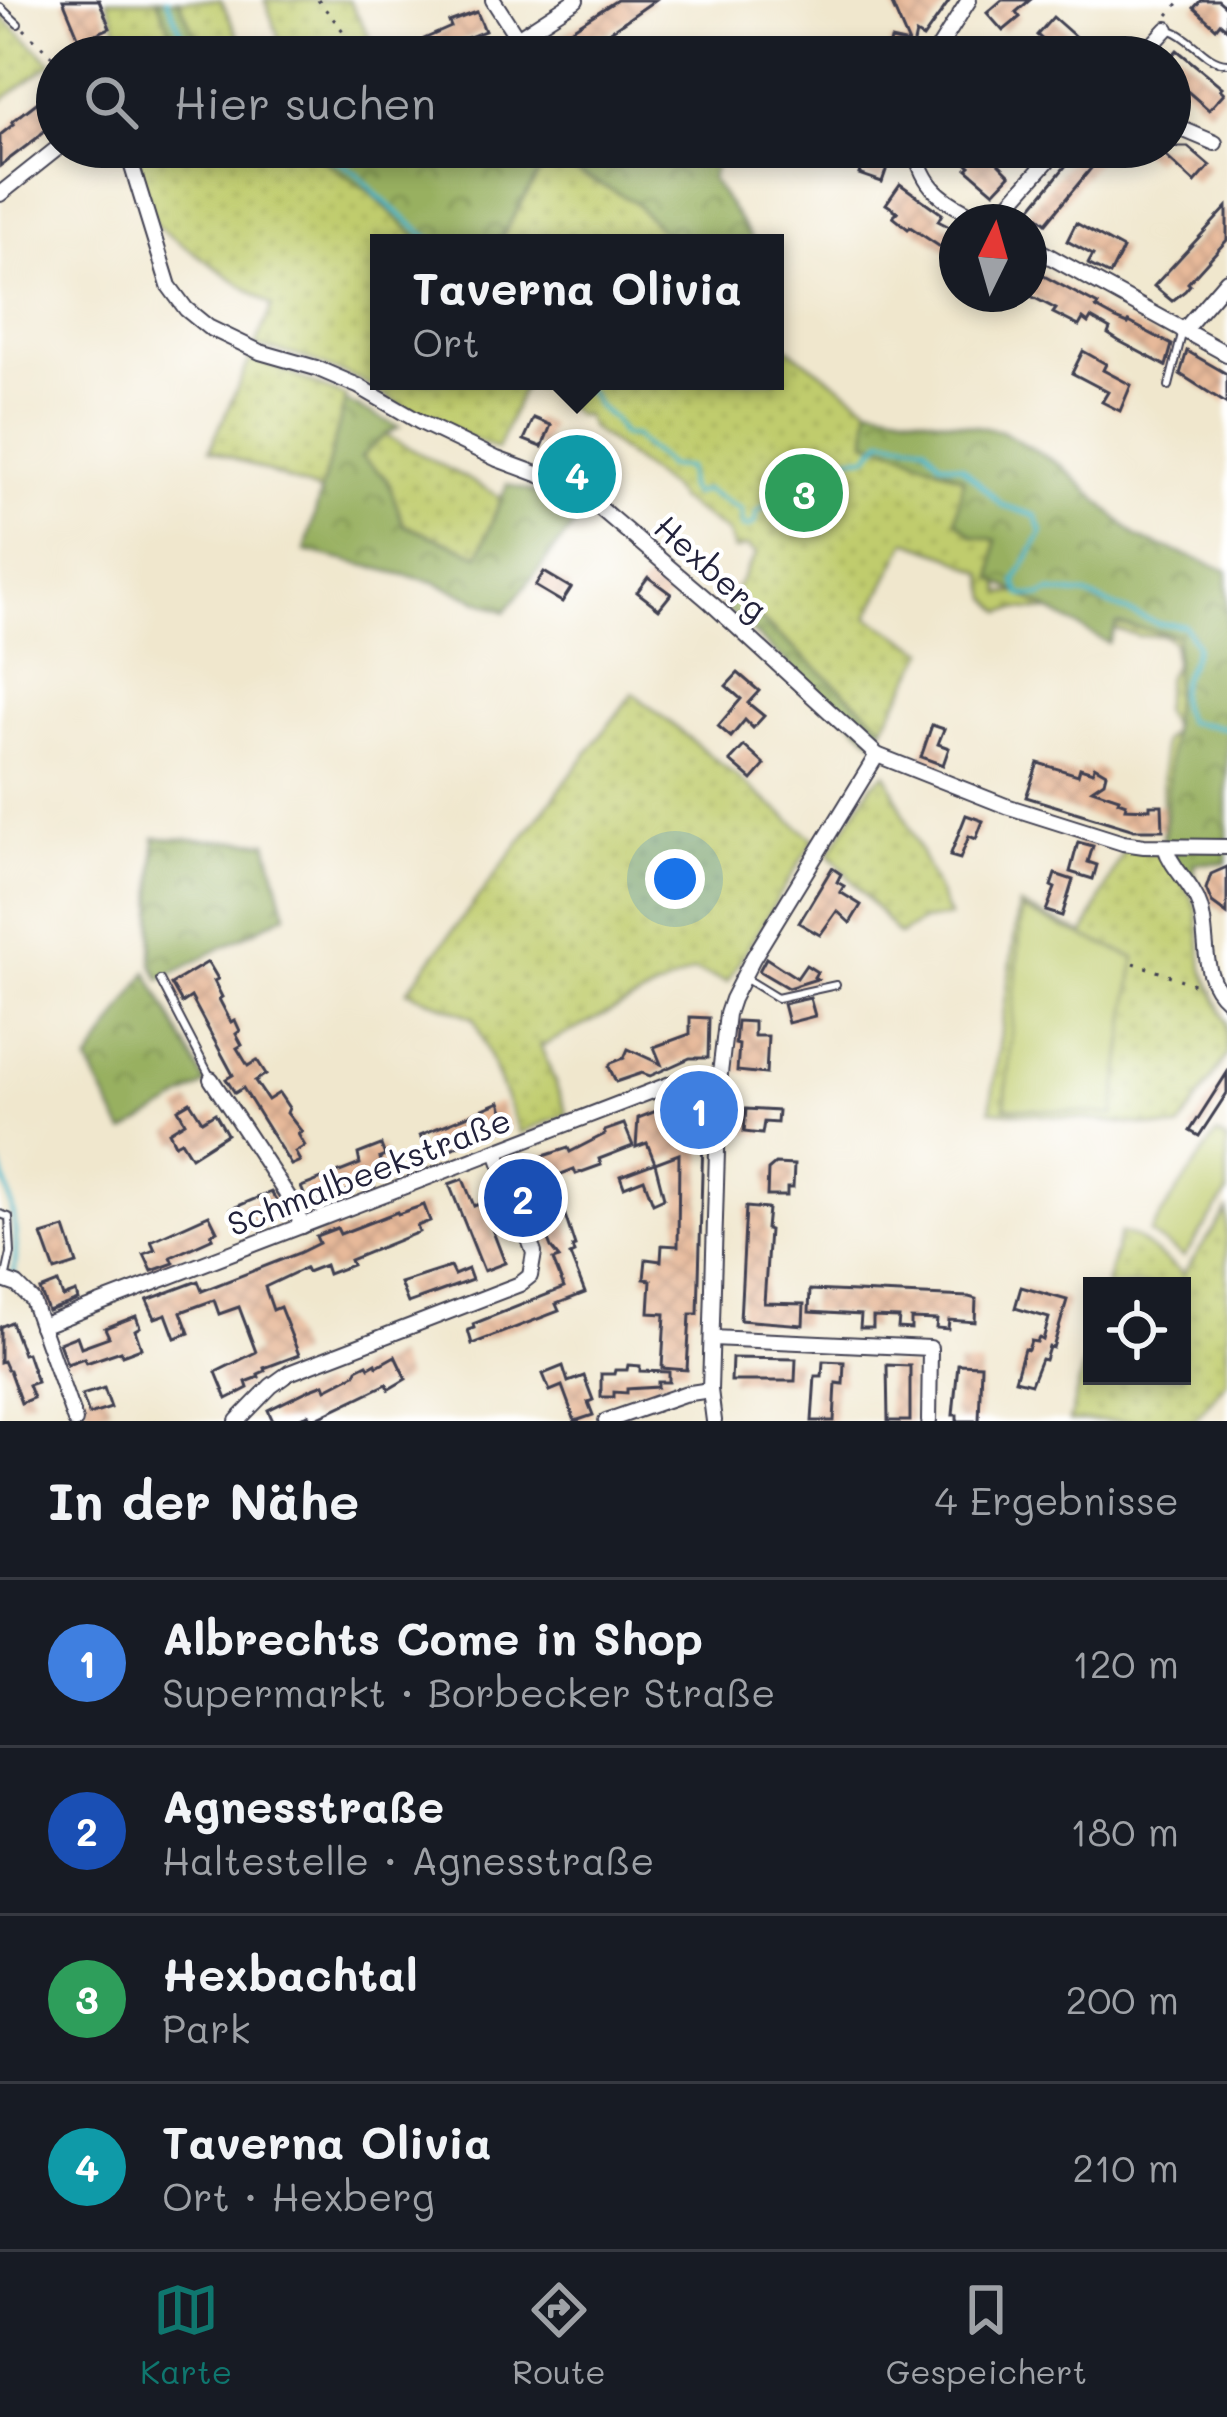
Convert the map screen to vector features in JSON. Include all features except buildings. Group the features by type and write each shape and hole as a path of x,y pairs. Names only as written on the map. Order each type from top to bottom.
{"street":[{"path":"493,0 517,36"},
{"path":"521,36 576,0"},
{"path":"946,36 969,0"},
{"path":"1160,36 1167,28"},
{"path":"1191,133 1215,143"},
{"path":"0,194 36,165"},
{"name":"Hexberg","path":"133,168 170,286 208,327 260,352 358,386 420,422 594,502 877,755 1025,812 1123,843 1227,848"},
{"path":"920,168 927,183 952,204"},
{"path":"1006,204 1040,168"},
{"path":"1047,255 1227,354"},
{"path":"1184,331 1227,280"},
{"path":"714,1421 710,1390 718,1082 727,1014 743,977 877,755"},
{"path":"1165,847 1197,900 1207,964 1222,996"},
{"name":"Schmalbeekstraße","path":"41,1326 673,1083 696,1078 718,1082"},
{"path":"212,1079 293,1204 302,1226"},
{"path":"237,1421 289,1373 520,1284 530,1276 534,1253 497,1152"},
{"path":"2,1279 17,1285 32,1300 75,1421"},
{"path":"712,1338 930,1348 929,1421"},
{"path":"607,1421 684,1394 710,1390"}],"lane":[{"path":"0,7 18,24"},
{"path":"1167,28 1185,36"},
{"path":"1191,41 1216,62 1227,63"},
{"path":"1169,386 1184,331"},
{"path":"743,977 777,998 836,985"},
{"path":"160,980 212,1079"},
{"path":"0,1214 9,1217 11,1253 2,1279"}],"path":[{"path":"318,0 347,36"},
{"path":"18,24 36,41"},
{"path":"1134,963 1222,996"}],"green space":[{"path":"107,0 157,0 173,36 120,36"},
{"path":"157,0 179,0 198,36 173,36"},
{"path":"179,0 221,0 238,36 198,36"},
{"path":"265,0 349,0 369,36 278,36"},
{"path":"0,15 36,48 36,75 0,102"},
{"path":"138,168 338,168 424,234 370,234 370,386 298,356 255,346 272,306 156,226"},
{"path":"335,168 542,168 503,234 413,234 367,190"},
{"path":"542,168 568,168 633,201 664,234 503,234"},
{"path":"568,168 714,168 711,179 749,234 664,234 633,201"},
{"path":"784,345 869,406 867,441 959,464 998,536 996,567 1002,593 1182,624 1227,838 1163,838 1162,742 1173,729 1162,710 1167,676 1174,666 1169,638 1139,636 1058,612 1003,612 989,598 984,574 907,541 868,617 926,651 884,726 732,595 757,553 748,546 734,550 727,532 591,428 585,416 576,415 548,390 784,390"},
{"path":"251,357 346,397 322,493 210,449"},
{"path":"376,390 522,390 497,450"},
{"path":"345,401 399,427 361,457 387,479 404,525 479,555 507,484 544,496 551,484 588,508 505,612 434,582 305,551"},
{"path":"869,406 1001,431 1061,465 1138,538 1227,570 1227,863 1194,863 1196,889 1164,847 1177,635 1117,624 1108,643 993,579 996,540 973,536 956,520 963,478 867,441"},
{"path":"385,435 501,497 479,555 403,525 387,479 360,457"},
{"path":"732,595 884,726 876,743 723,606"},
{"path":"633,693 814,839 727,982 694,971 540,1044 567,1114 520,1133 474,1018 407,991"},
{"path":"886,773 949,917 922,921 899,935 829,854 872,784"},
{"path":"155,838 267,842 286,914 160,980 152,963"},
{"path":"1126,845 1168,858 1197,907 1203,969 1227,1023 1227,1055 1179,1129 990,1110 1019,905 1084,934"},
{"path":"1022,910 1135,958 1114,1115 1005,1107"},
{"path":"147,972 206,1084 124,1133 88,1063"},
{"path":"1217,1134 1227,1141 1227,1194 1184,1257 1149,1233"},
{"path":"1227,1211 1227,1381 1194,1421 1069,1421 1083,1369 1083,1385 1191,1385 1191,1277 1108,1277 1120,1233 1135,1237 1183,1274"}],"waterway":[{"path":"167,0 186,36"},
{"path":"349,168 424,234"},
{"path":"586,390 622,435 635,436 667,466 687,468 693,494 704,490 741,510 743,527 750,527 756,513 779,495 839,458 868,456 883,439 925,444 940,462 961,466 1002,505 1036,516 1042,533 1015,582 1021,595 1085,595 1159,624 1184,625 1196,645 1179,690 1181,709 1187,722 1227,728"},
{"path":"0,1163 14,1218 14,1274"}],"place":[{"name":"Taverna Olivia","path":"577,474"},
{"name":"Hexbachtal","path":"804,493"},
{"name":"Albrechts Come in Shop","path":"699,1110"},
{"name":"Agnesstraße","path":"523,1198"}]}
